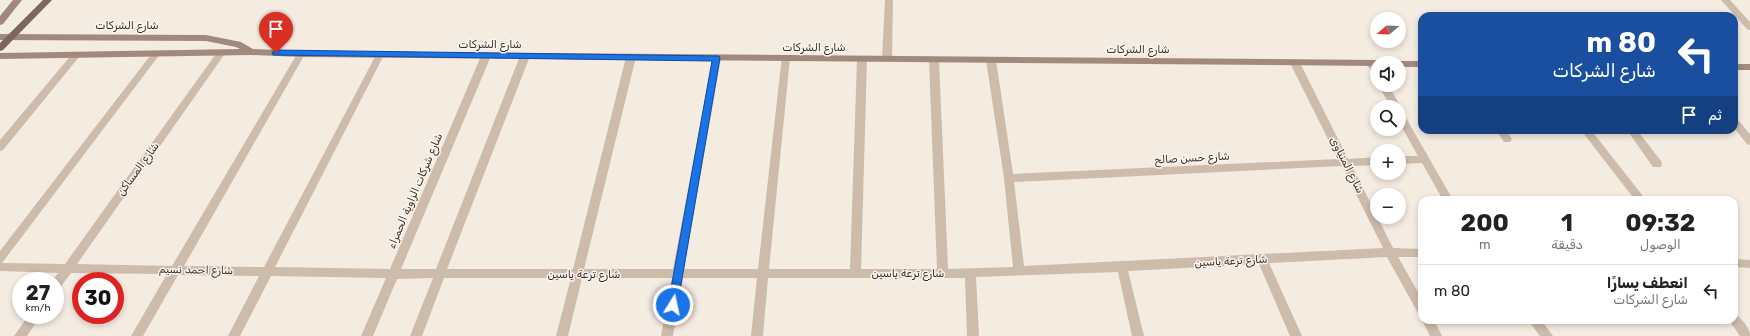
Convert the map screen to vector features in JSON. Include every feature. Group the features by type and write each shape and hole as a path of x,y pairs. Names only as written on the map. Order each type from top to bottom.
{"main road":[{"path":"0,22 18,0"},
{"path":"0,48 48,0"},
{"name":"شارع الشركات","path":"0,37 206,38 238,44 252,52"},
{"name":"شارع الشركات","path":"0,56 252,52 380,55 887,60 1370,63"},
{"path":"1406,64 1418,64"},
{"path":"1738,67 1750,67"}],"street":[{"path":"887,60 889,0"},
{"path":"1725,0 1736,12"},
{"path":"1738,14 1750,27"},
{"name":"شارع المساكن","path":"64,274 221,53"},
{"path":"0,259 156,54"},
{"path":"137,336 301,54"},
{"path":"0,147 76,55"},
{"path":"234,336 380,55"},
{"name":"شارع شركات الزاوية الحمراء","path":"366,336 486,56"},
{"path":"416,336 525,56"},
{"path":"562,336 631,57"},
{"path":"667,336 716,58"},
{"path":"757,336 785,58"},
{"path":"855,272 862,59"},
{"path":"934,60 943,272"},
{"path":"991,60 1009,178 1019,271"},
{"name":"شارع المنياوى","path":"1294,63 1390,252 1418,303"},
{"path":"1406,125 1446,196"},
{"path":"1738,126 1750,141"},
{"path":"1504,134 1507,139"},
{"path":"1589,134 1638,196"},
{"path":"1635,134 1657,164"},
{"path":"1406,160 1425,159"},
{"name":"شارع حسن صالح","path":"1009,178 1370,161"},
{"name":"شارع ترعة ياسين","path":"393,274 970,273 1122,267 1390,252 1418,253"},
{"path":"1262,259 1296,336"},
{"path":"1738,263 1750,264"},
{"name":"شارع احمد نسيم","path":"0,267 393,274"},
{"path":"1122,267 1138,336"},
{"path":"970,273 973,336"},
{"path":"20,336 29,324"},
{"path":"1430,324 1436,336"},
{"path":"1537,324 1547,336"},
{"path":"1738,324 1747,336"}],"route":[{"path":"276,53 716,58 673,305"}]}
